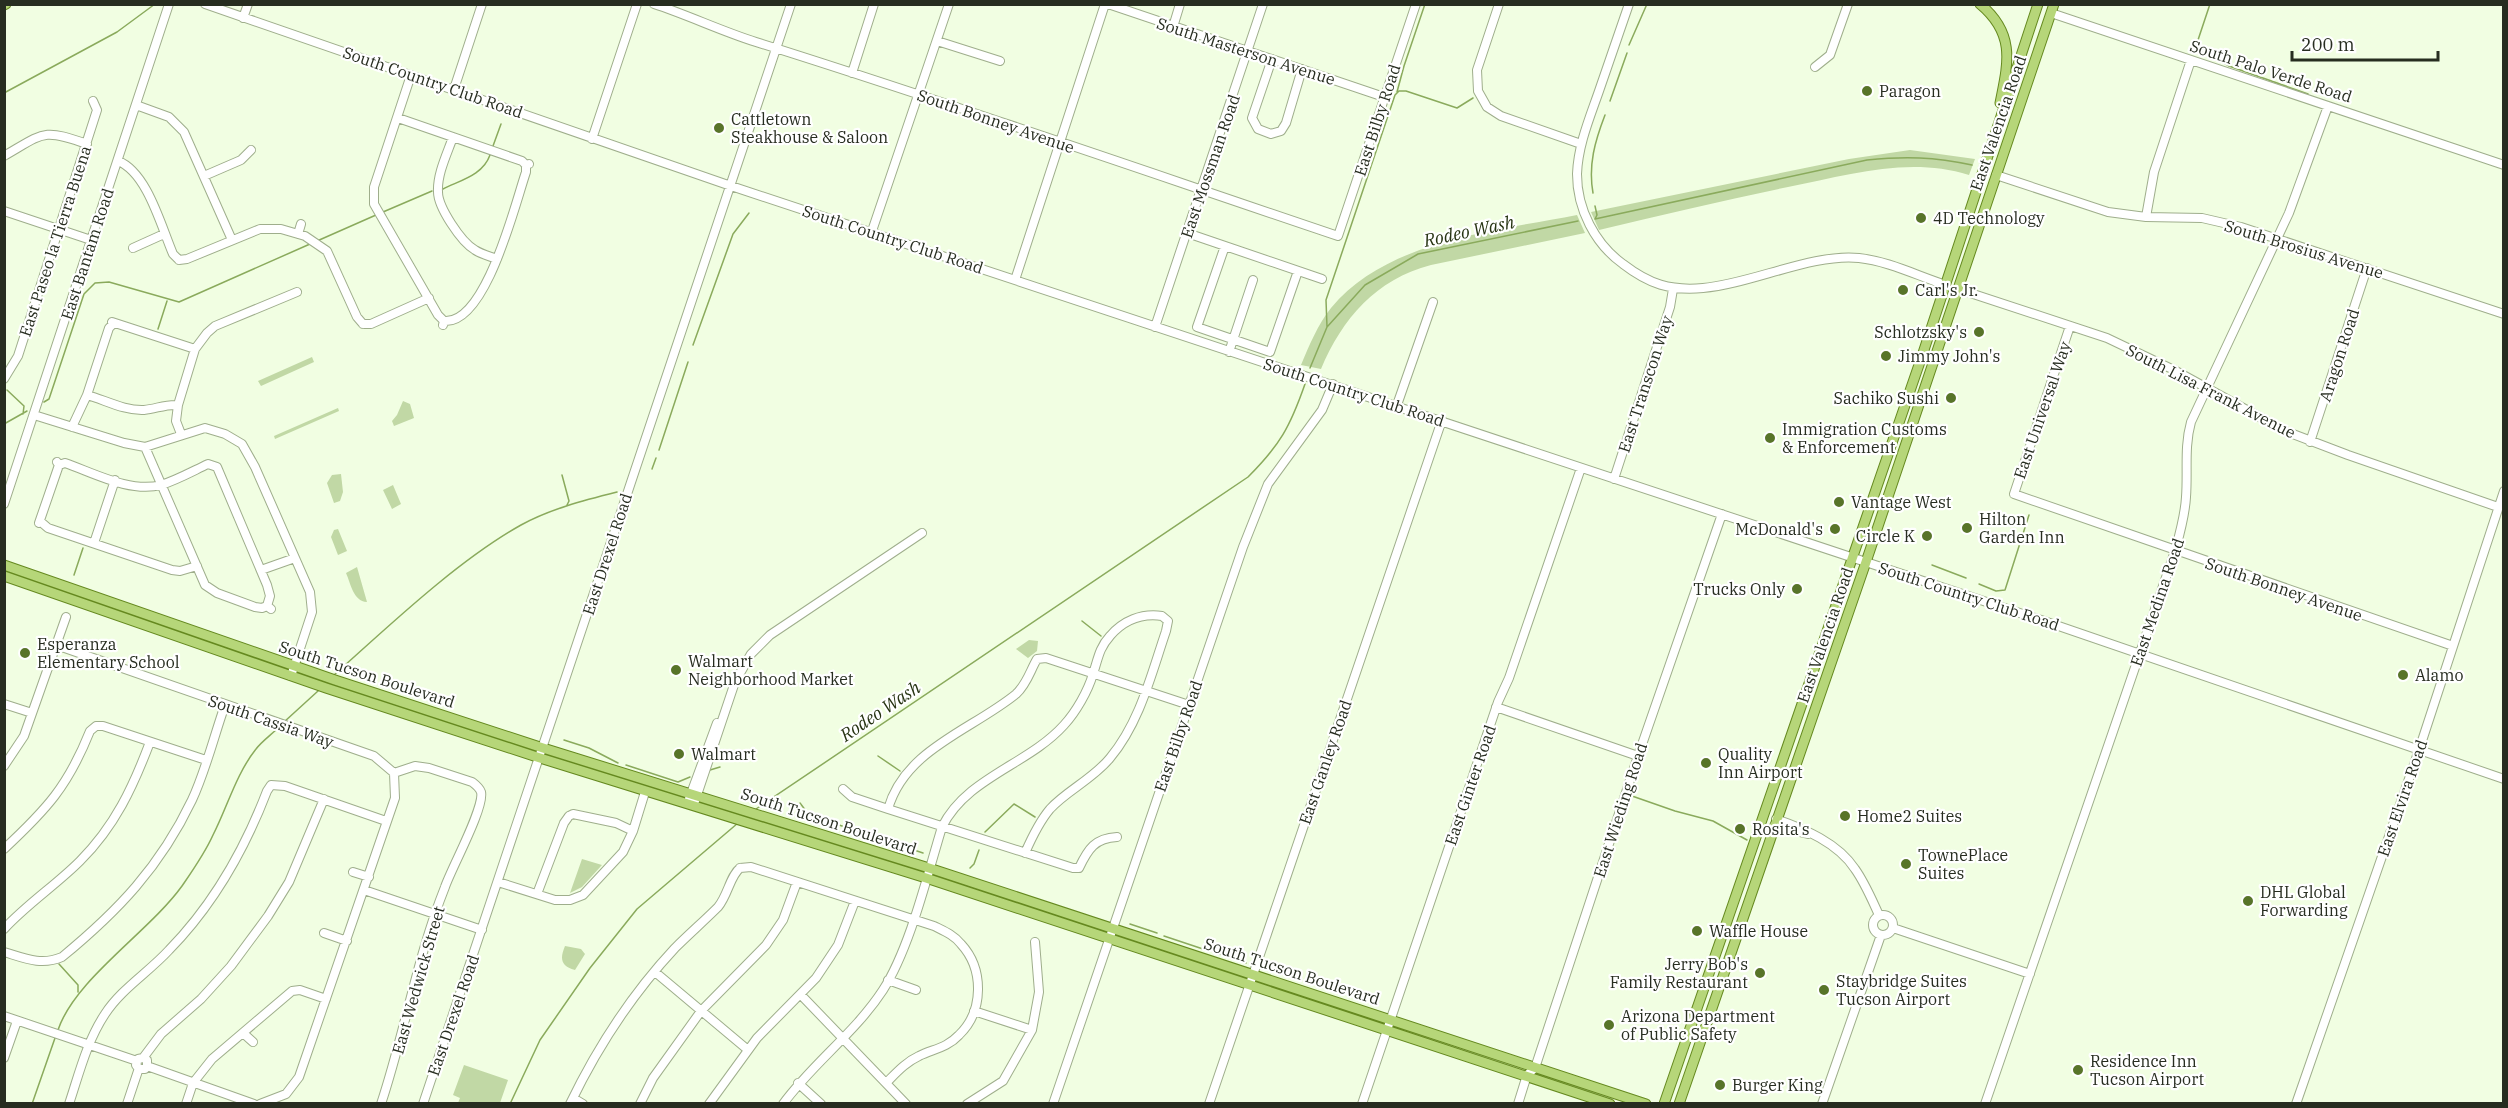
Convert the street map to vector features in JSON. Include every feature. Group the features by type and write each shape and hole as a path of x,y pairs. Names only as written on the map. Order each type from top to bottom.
{"main road":[{"path":"1980,4 1997,21 2007,48 2007,69 1990,149"},
{"name":"East Valencia Road","path":"1664,1104 1946,285 2035,5"},
{"name":"South Palo Verde Road","path":"2035,5 2053,9"},
{"name":"East Valencia Road","path":"1678,1104 1866,562 2053,9"},
{"path":"1946,285 1958,289"},
{"name":"South Tucson Boulevard","path":"4,565 293,671 316,685 645,792 927,873"},
{"name":"South Tucson Boulevard","path":"4,576 293,671 325,676 543,748 757,813 1111,934 1531,1071 1646,1104"},
{"path":"1804,697 1817,702"},
{"path":"1761,817 1775,822"},
{"path":"1710,967 1723,971"},
{"name":"South Tucson Boulevard","path":"1531,1071 1610,1104"}],"street":[{"name":"East Bantam Road","path":"5,498 169,4"},
{"name":"South Country Club Road","path":"205,4 454,88 592,139 731,186 1852,557 2504,779"},
{"path":"243,18 249,4"},
{"path":"454,88 482,4"},
{"path":"592,139 637,4"},
{"name":"South Bonney Avenue","path":"654,4 777,48 1338,236"},
{"name":"East Drexel Road","path":"423,1104 792,4"},
{"path":"852,73 874,4"},
{"path":"872,231 949,4"},
{"path":"1015,280 1106,4"},
{"name":"South Masterson Avenue","path":"1106,4 1384,97"},
{"path":"1173,27 1180,4"},
{"name":"East Mossman Road","path":"1155,327 1263,4"},
{"name":"East Bilby Road","path":"1338,236 1416,4"},
{"path":"1499,4 1477,70 1478,91 1487,107 1501,116 1581,144"},
{"path":"1629,4 1581,144 1577,175 1582,204 1591,230 1614,258 1643,279 1673,289 1729,284 1844,258 1874,261 1946,285"},
{"path":"1815,67 1830,55 1848,4"},
{"name":"South Palo Verde Road","path":"2053,9 2191,60 2504,165"},
{"path":"937,41 1000,61"},
{"path":"1272,59 1252,118 1258,129 1271,134 1281,131 1286,123 1302,69"},
{"path":"2146,217 2154,172 2191,60"},
{"path":"398,118 528,164 488,284 474,305 453,321 443,323 374,204 375,187 411,75"},
{"name":"East Paseo la Tierra Buena","path":"4,379 18,356 98,110 93,101"},
{"path":"136,105 174,120 184,132 232,240"},
{"name":"East Medina Road","path":"1985,1104 2175,551 2184,519 2187,495 2185,458 2187,435 2195,411 2278,239 2328,105"},
{"path":"4,156 41,135 51,133 87,144"},
{"path":"453,137 438,182 441,205 467,243 474,249 496,259"},
{"path":"204,176 241,160 251,150"},
{"path":"118,161 128,165 138,176 178,262 263,228 281,229 316,242 327,251 362,326 429,298"},
{"name":"South Brosius Avenue","path":"1996,176 2108,212 2146,217 2202,218 2241,227 2504,314"},
{"path":"5,215 91,240"},
{"path":"298,234 301,224"},
{"path":"1187,233 1322,279"},
{"path":"134,248 164,234"},
{"path":"1225,246 1197,327 1233,340 1270,352 1298,271"},
{"name":"Aragon Road","path":"2310,442 2367,268"},
{"path":"1229,352 1253,280"},
{"name":"East Transcon Way","path":"1614,479 1670,307 1673,289"},
{"name":"South Lisa Frank Avenue","path":"1958,289 2070,326 2140,353 2259,418 2310,442 2498,507"},
{"path":"181,434 176,421 178,405 195,349 207,333 215,326 297,292"},
{"path":"1397,405 1432,302"},
{"path":"72,427 87,394 112,322 195,349"},
{"name":"East Universal Way","path":"2014,494 2070,326"},
{"name":"East Bilby Road","path":"1053,1104 1243,547 1268,484 1322,410 1333,384"},
{"path":"87,394 134,410 147,410 165,404 178,405"},
{"path":"34,414 124,443 145,447 205,428 225,434 242,444 255,467 310,592 312,612 293,671"},
{"name":"East Ganley Road","path":"1209,1104 1442,420"},
{"path":"145,447 161,484 197,566 205,585 217,593 259,608 269,607 270,596 261,570 217,466 213,464 161,484 146,487 58,463 39,523 172,570 180,571 197,566"},
{"name":"East Ginter Road","path":"1362,1104 1496,707 1513,668 1581,468"},
{"path":"94,543 115,480"},
{"name":"East Elvira Road","path":"2296,1104 2504,491"},
{"name":"South Bonney Avenue","path":"2014,494 2453,646"},
{"name":"East Wieding Road","path":"1518,1104 1722,514"},
{"path":"690,805 741,668 760,644 796,617 922,533"},
{"path":"261,570 295,558"},
{"path":"783,1104 798,1083 862,1018 888,980 897,962 942,827 950,811 964,796 1049,738 1064,725 1085,693 1093,674 1097,655 1119,626 1132,619 1162,616 1168,621 1134,723 1111,758 1088,780 1052,808 1034,831 1025,853"},
{"path":"4,766 24,736 66,617"},
{"name":"South Cassia Way","path":"56,645 374,756 394,773"},
{"path":"888,809 897,786 913,767 927,753 1017,693 1029,678 1037,659 1046,658 1189,705"},
{"path":"4,704 33,713"},
{"path":"4,952 37,962 51,962 62,957 140,884 193,797 225,705"},
{"path":"1496,707 1638,756"},
{"path":"4,849 44,812 78,761 94,726 103,726 206,760"},
{"path":"4,929 81,860 115,817 131,790 150,742"},
{"name":"East Wedwick Street","path":"383,1103 416,973 481,797 480,788 472,782 429,768 415,766 394,773"},
{"path":"260,1104 286,1094 299,1077 369,878 394,798 394,773"},
{"path":"69,1104 89,1045 98,1026 114,1002 164,955 210,902 237,858 267,791 273,783 386,821"},
{"path":"843,789 852,797 1073,868 1079,868 1091,846 1098,840 1117,837"},
{"path":"498,882 555,900 570,900 582,895 623,852 633,831 645,792"},
{"path":"127,1104 141,1064 161,1034 201,999 231,966 290,882 324,799"},
{"path":"537,894 568,814 616,823 633,831"},
{"path":"1775,822 1798,833 1810,834 1827,842 1843,854 1856,869 1880,915"},
{"path":"583,1104 571,1101 610,1035 654,972 726,897 739,865 912,919 963,942 976,970 979,996 975,1011 960,1035 945,1047 907,1062 886,1082"},
{"path":"353,872 369,878"},
{"path":"640,1104 653,1078 701,1011 766,945 783,921 797,882"},
{"path":"364,890 482,930"},
{"path":"709,1104 757,1038 816,978 838,945 855,901"},
{"path":"1884,914 1891,917 1893,928 1887,935 1881,935 1875,931 1873,925 1875,918 1884,914"},
{"path":"1893,928 2030,974"},
{"path":"324,933 347,941"},
{"path":"1822,1104 1881,935"},
{"path":"967,1104 1003,1081 1032,1030 1039,992 1035,942"},
{"path":"654,972 748,1050"},
{"path":"888,980 916,990"},
{"path":"186,1104 193,1083 212,1059 293,989 326,999"},
{"path":"801,995 906,1104"},
{"path":"975,1011 1032,1030"},
{"path":"4,1016 254,1104"},
{"path":"4,1058 17,1021"},
{"path":"243,1033 253,1042"},
{"path":"1003,1081 1010,1089"},
{"path":"798,1083 820,1104"}],"green space":[{"path":"1910,150 1975,159 1969,175 1924,167 1879,169 1764,192 1599,230 1591,212 1849,159"},
{"path":"1577,215 1585,233 1431,265 1411,271 1394,280 1363,304 1351,318 1339,334 1321,369 1301,365 1326,314 1354,285 1382,267 1412,253 1445,242"},
{"path":"312,357 314,362 261,386 258,381"},
{"path":"403,401 410,404 414,418 394,426 392,421"},
{"path":"338,408 339,411 275,439 274,436"},
{"path":"341,474 343,492 340,501 334,503 327,483 332,475"},
{"path":"393,485 401,504 392,509 383,490"},
{"path":"338,529 347,551 338,555 331,537 334,530"},
{"path":"357,567 367,602 362,601 356,595 346,573"},
{"path":"1029,640 1038,641 1037,651 1028,658 1016,649"},
{"path":"582,859 602,865 582,887 570,893"},
{"path":"565,946 581,949 585,954 575,970 566,966 562,961"},
{"path":"464,1065 508,1080 500,1103 458,1103 460,1098 453,1095"}],"waterway":[{"path":"4,93 117,32 155,4"},
{"path":"1397,92 1425,4"},
{"name":"Rodeo Wash","path":"1629,45 1647,4"},
{"path":"2194,52 2210,4"},
{"path":"2197,43 2200,50 2208,55"},
{"name":"Rodeo Wash","path":"1610,101 1627,53"},
{"path":"2217,59 2229,66 2308,94"},
{"path":"1327,327 1326,300 1395,95 1399,91 1406,91 1457,108 1473,98"},
{"name":"Rodeo Wash","path":"1593,193 1591,173 1593,153 1605,115"},
{"path":"493,146 501,124"},
{"path":"443,189 477,172 487,162 490,155"},
{"path":"1595,206 1597,215 1595,219 1867,160 1920,158 1972,165"},
{"path":"383,212 432,191"},
{"path":"693,345 733,234 749,213"},
{"path":"317,241 376,215"},
{"name":"Rodeo Wash","path":"1310,368 1327,327 1365,285 1418,254 1578,221"},
{"path":"44,402 49,399 84,294 95,283 109,282 179,302 310,244"},
{"path":"158,329 167,301"},
{"path":"659,450 688,362"},
{"name":"Rodeo Wash","path":"756,809 1248,477 1283,435 1305,384"},
{"path":"7,390 24,406 23,414"},
{"path":"4,424 27,411"},
{"path":"652,469 656,458"},
{"path":"562,475 569,501 567,505"},
{"path":"334,675 448,575 497,540 544,514 617,492"},
{"path":"1979,584 1996,591 2005,590 2029,515"},
{"path":"74,575 83,548"},
{"path":"1932,565 1966,578"},
{"path":"1082,621 1101,636"},
{"path":"284,722 318,691"},
{"path":"58,1030 80,992 151,921 182,886 210,842 237,780 249,759 261,743 279,727"},
{"path":"564,740 589,748 618,763"},
{"path":"878,756 900,771"},
{"path":"626,765 678,782 690,777"},
{"path":"710,770 720,767"},
{"path":"1632,796 1713,821 1747,840"},
{"path":"800,803 809,815 923,853"},
{"path":"985,832 1014,804 1035,817"},
{"name":"Rodeo Wash","path":"510,1104 540,1040 590,968 637,909 738,823"},
{"path":"970,868 979,850"},
{"path":"1130,924 1157,933"},
{"path":"1164,936 1209,951"},
{"path":"1217,953 1246,963"},
{"path":"59,964 78,985 78,992"},
{"path":"32,1104 55,1038"}],"place":[{"name":"Paragon","path":"1867,91"},
{"name":"Cattletown Steakhouse & Saloon","path":"719,128"},
{"name":"4D Technology","path":"1921,218"},
{"name":"Carl's Jr.","path":"1903,290"},
{"name":"Schlotzsky's","path":"1979,332"},
{"name":"Jimmy John's","path":"1886,356"},
{"name":"Sachiko Sushi","path":"1951,398"},
{"name":"Immigration Customs & Enforcement","path":"1770,438"},
{"name":"Vantage West","path":"1839,502"},
{"name":"Hilton Garden Inn","path":"1967,528"},
{"name":"McDonald's","path":"1835,529"},
{"name":"Circle K","path":"1927,536"},
{"name":"Trucks Only","path":"1797,589"},
{"name":"Esperanza Elementary School","path":"25,653"},
{"name":"Walmart Neighborhood Market","path":"676,670"},
{"name":"Alamo","path":"2403,675"},
{"name":"Walmart","path":"679,754"},
{"name":"Quality Inn Airport","path":"1706,763"},
{"name":"Home2 Suites","path":"1845,816"},
{"name":"Rosita's","path":"1740,829"},
{"name":"TownePlace Suites","path":"1906,864"},
{"name":"DHL Global Forwarding","path":"2248,901"},
{"name":"Waffle House","path":"1697,931"},
{"name":"Jerry Bob's Family Restaurant","path":"1760,973"},
{"name":"Staybridge Suites Tucson Airport","path":"1824,990"},
{"name":"Arizona Department of Public Safety","path":"1609,1025"},
{"name":"Residence Inn Tucson Airport","path":"2078,1070"},
{"name":"Burger King","path":"1720,1085"}]}
